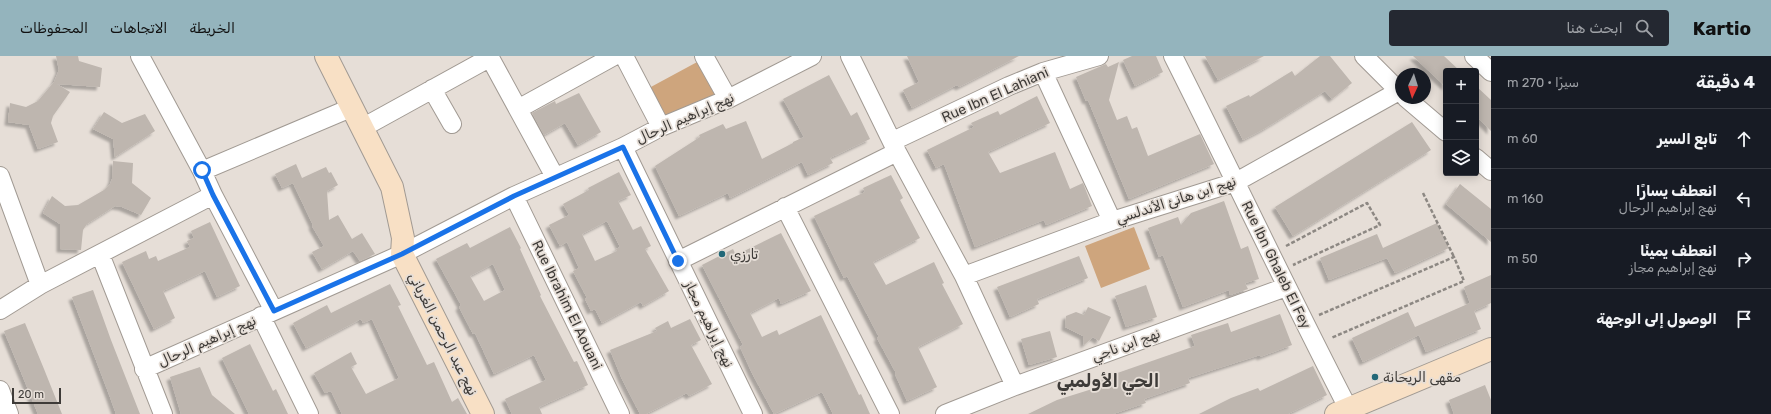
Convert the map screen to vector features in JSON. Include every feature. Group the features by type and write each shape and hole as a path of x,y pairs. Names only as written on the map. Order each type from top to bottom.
{"street":[{"path":"140,56 202,170 268,314 309,414"},
{"path":"518,109 614,56"},
{"path":"624,56 661,127"},
{"path":"704,56 728,99"},
{"name":"نهج إبراهيم الرحال","path":"144,369 402,254 554,176 623,147 661,127 728,99 811,56"},
{"path":"850,56 895,147 964,276 1015,386"},
{"name":"Rue Ibn El Lahiani","path":"678,261 785,207 1009,86 1043,72 1099,56"},
{"name":"Rue Ibn Ghaleb El Fey","path":"1173,56 1236,182 1282,279 1316,345 1342,411"},
{"path":"1364,56 1395,87"},
{"path":"1474,56 1491,72"},
{"path":"362,128 489,57 554,176"},
{"name":"نهج عبد الرحمن الغرياني","path":"333,58 362,128 392,186 403,238 402,254 483,414"},
{"path":"1043,72 1112,221"},
{"path":"432,89 452,124"},
{"name":"نهج ابن هانئ الأندلسي","path":"964,276 1112,221 1236,182 1395,98"},
{"path":"1414,104 1443,129"},
{"path":"202,170 353,106"},
{"name":"نهج إبراهيم مجاز","path":"623,147 753,414"},
{"path":"1479,161 1491,171"},
{"path":"0,176 40,286"},
{"path":"0,310 40,286 213,195"},
{"name":"Rue Ibrahim El Aouani","path":"514,196 620,414"},
{"path":"785,207 890,414"},
{"path":"100,254 163,414"},
{"name":"نهج ابن ناجي","path":"945,414 1282,279"},
{"path":"1342,411 1490,354"},
{"path":"0,390 9,414"}],"path":[{"path":"1316,345 1464,281 1423,193"},
{"path":"1270,254 1367,203 1380,225 1282,279"},
{"path":"1304,322 1454,257"}],"shaded area":[{"path":"699,61 717,95 667,122 649,88"},
{"path":"1134,227 1150,269 1101,288 1085,246"}],"building":[{"path":"56,56 78,56 79,61 102,68 100,87 57,84 70,92 53,116 51,123 58,142 38,149 29,125 8,122 10,103 26,107 38,101 54,82 59,70"},
{"path":"907,56 1019,56 959,87 957,85 912,108 903,90 919,82"},
{"path":"1132,56 1156,56 1163,72 1135,86 1123,60"},
{"path":"1205,56 1264,56 1218,80"},
{"path":"1320,56 1330,56 1352,83 1332,99 1325,91 1264,129 1243,140 1226,106 1249,95 1250,97 1292,71 1295,76"},
{"path":"1413,56 1444,56 1457,68 1443,68 1443,84 1431,73 1431,68 1426,68"},
{"path":"1119,62 1109,100 1117,120 1127,116 1132,129 1137,127 1148,156 1200,134 1214,164 1129,199 1088,100 1086,101 1076,77 1106,64 1108,67"},
{"path":"829,75 851,116 857,112 870,139 830,158 833,163 808,175 802,162 730,198 728,193 679,216 655,166 700,137 699,135 723,124 726,129 746,121 762,159 793,143 804,137 783,99"},
{"path":"1479,89 1491,100 1491,131 1479,119"},
{"path":"579,93 601,132 578,145 565,123 544,135 532,113 555,101 556,104"},
{"path":"1037,96 1050,123 988,152 1000,173 1055,152 1070,189 1083,183 1092,206 1046,225 1044,220 975,247 944,164 936,168 927,150 974,127 971,123 998,111 1000,115"},
{"path":"104,112 122,123 145,114 155,131 115,157 113,139 93,129"},
{"path":"1412,122 1431,150 1293,236 1275,207"},
{"path":"113,161 133,163 132,183 151,198 141,215 122,207 115,206 87,224 83,230 81,250 60,249 60,224 43,213 52,196 65,206 78,205 104,190 110,184 112,179"},
{"path":"296,164 302,178 326,167 329,173 331,172 338,185 327,191 329,220 338,215 352,239 362,233 375,254 360,261 353,251 322,269 312,252 324,246 312,226 313,225 293,183 282,188 275,174"},
{"path":"619,172 631,195 618,201 633,230 641,226 651,246 645,249 669,291 643,306 641,302 602,323 595,309 591,311 585,299 587,298 573,271 579,268 567,242 560,246 549,225 569,215 563,204 589,190 588,188","holes":["607,221 620,247 616,249 617,251 595,261 582,234"]},
{"path":"891,175 903,198 900,200 920,238 873,262 886,285 934,262 944,283 942,284 963,324 918,347 937,387 907,401 895,374 896,373 877,338 879,337 847,276 844,278 814,216 865,192 863,188"},
{"path":"1460,184 1491,209 1491,242 1446,204"},
{"path":"1224,201 1241,249 1248,246 1259,279 1245,283 1248,289 1230,295 1229,290 1183,307 1163,255 1159,257 1148,228 1178,217 1181,225 1191,213"},
{"path":"210,222 240,286 217,297 205,271 163,291 175,318 154,329 122,262 146,251 149,259 156,256 158,261 190,247 187,241 194,238 191,231"},
{"path":"1437,223 1449,248 1395,273 1387,258 1329,280 1320,258 1377,234 1383,248"},
{"path":"510,227 521,248 520,249 541,295 540,296 574,362 577,361 588,385 539,407 542,414 512,414 505,399 546,380 534,355 494,374 475,333 473,334 459,307 461,305 436,259 467,243 470,248","holes":["493,264 505,290 484,301 470,276"]},
{"path":"781,233 811,291 781,304 779,298 750,313 762,337 777,330 779,335 821,315 859,395 861,394 870,414 833,414 822,392 774,414 752,373 740,347 743,345 702,265 733,249 736,255"},
{"path":"1079,256 1088,278 1037,299 1039,304 1010,317 997,287"},
{"path":"1491,275 1491,303 1474,311 1481,329 1426,352 1419,335 1363,362 1352,338 1408,312 1415,327 1470,303 1464,287"},
{"path":"390,284 401,305 398,306 427,365 434,362 452,402 458,398 467,414 342,414 331,391 325,393 314,373 351,352 357,364 351,367 366,394 399,378 372,319 363,323 361,319 306,348 293,323 327,305 331,313"},
{"path":"1146,285 1157,317 1126,327 1115,296"},
{"path":"93,290 140,414 116,414 72,297"},
{"path":"1088,307 1111,317 1099,341 1093,337 1084,345 1083,336 1065,327 1066,316 1076,312 1084,315"},
{"path":"1280,314 1292,345 1260,357 1260,355 1188,378 1190,383 1144,399 1146,403 1113,414 1028,414 1057,400 1105,385 1103,378 1195,346 1191,335 1228,323 1231,332"},
{"path":"690,319 701,340 691,345 712,384 689,396 687,393 646,414 640,414 622,379 610,350 657,331 655,328 668,321 671,328"},
{"path":"25,323 62,414 38,414 4,331"},
{"path":"1050,331 1057,357 1029,365 1021,339"},
{"path":"250,344 273,391 276,389 288,414 249,414 222,358"},
{"path":"1313,366 1327,395 1288,414 1199,414 1231,398 1258,388 1260,391"},
{"path":"200,367 212,395 235,414 181,414 170,377"},
{"path":"1485,385 1491,400 1491,414 1454,414 1449,400"}],"place":[{"name":"تارزي","path":"722,254"},
{"name":"مقهى الريحانة","path":"1375,377"}],"district":[{"name":"الحي الأولمبي","path":"1108,381"}],"route":[{"path":"202,170 213,195 274,311 402,254 554,176 623,147 678,261"}]}
